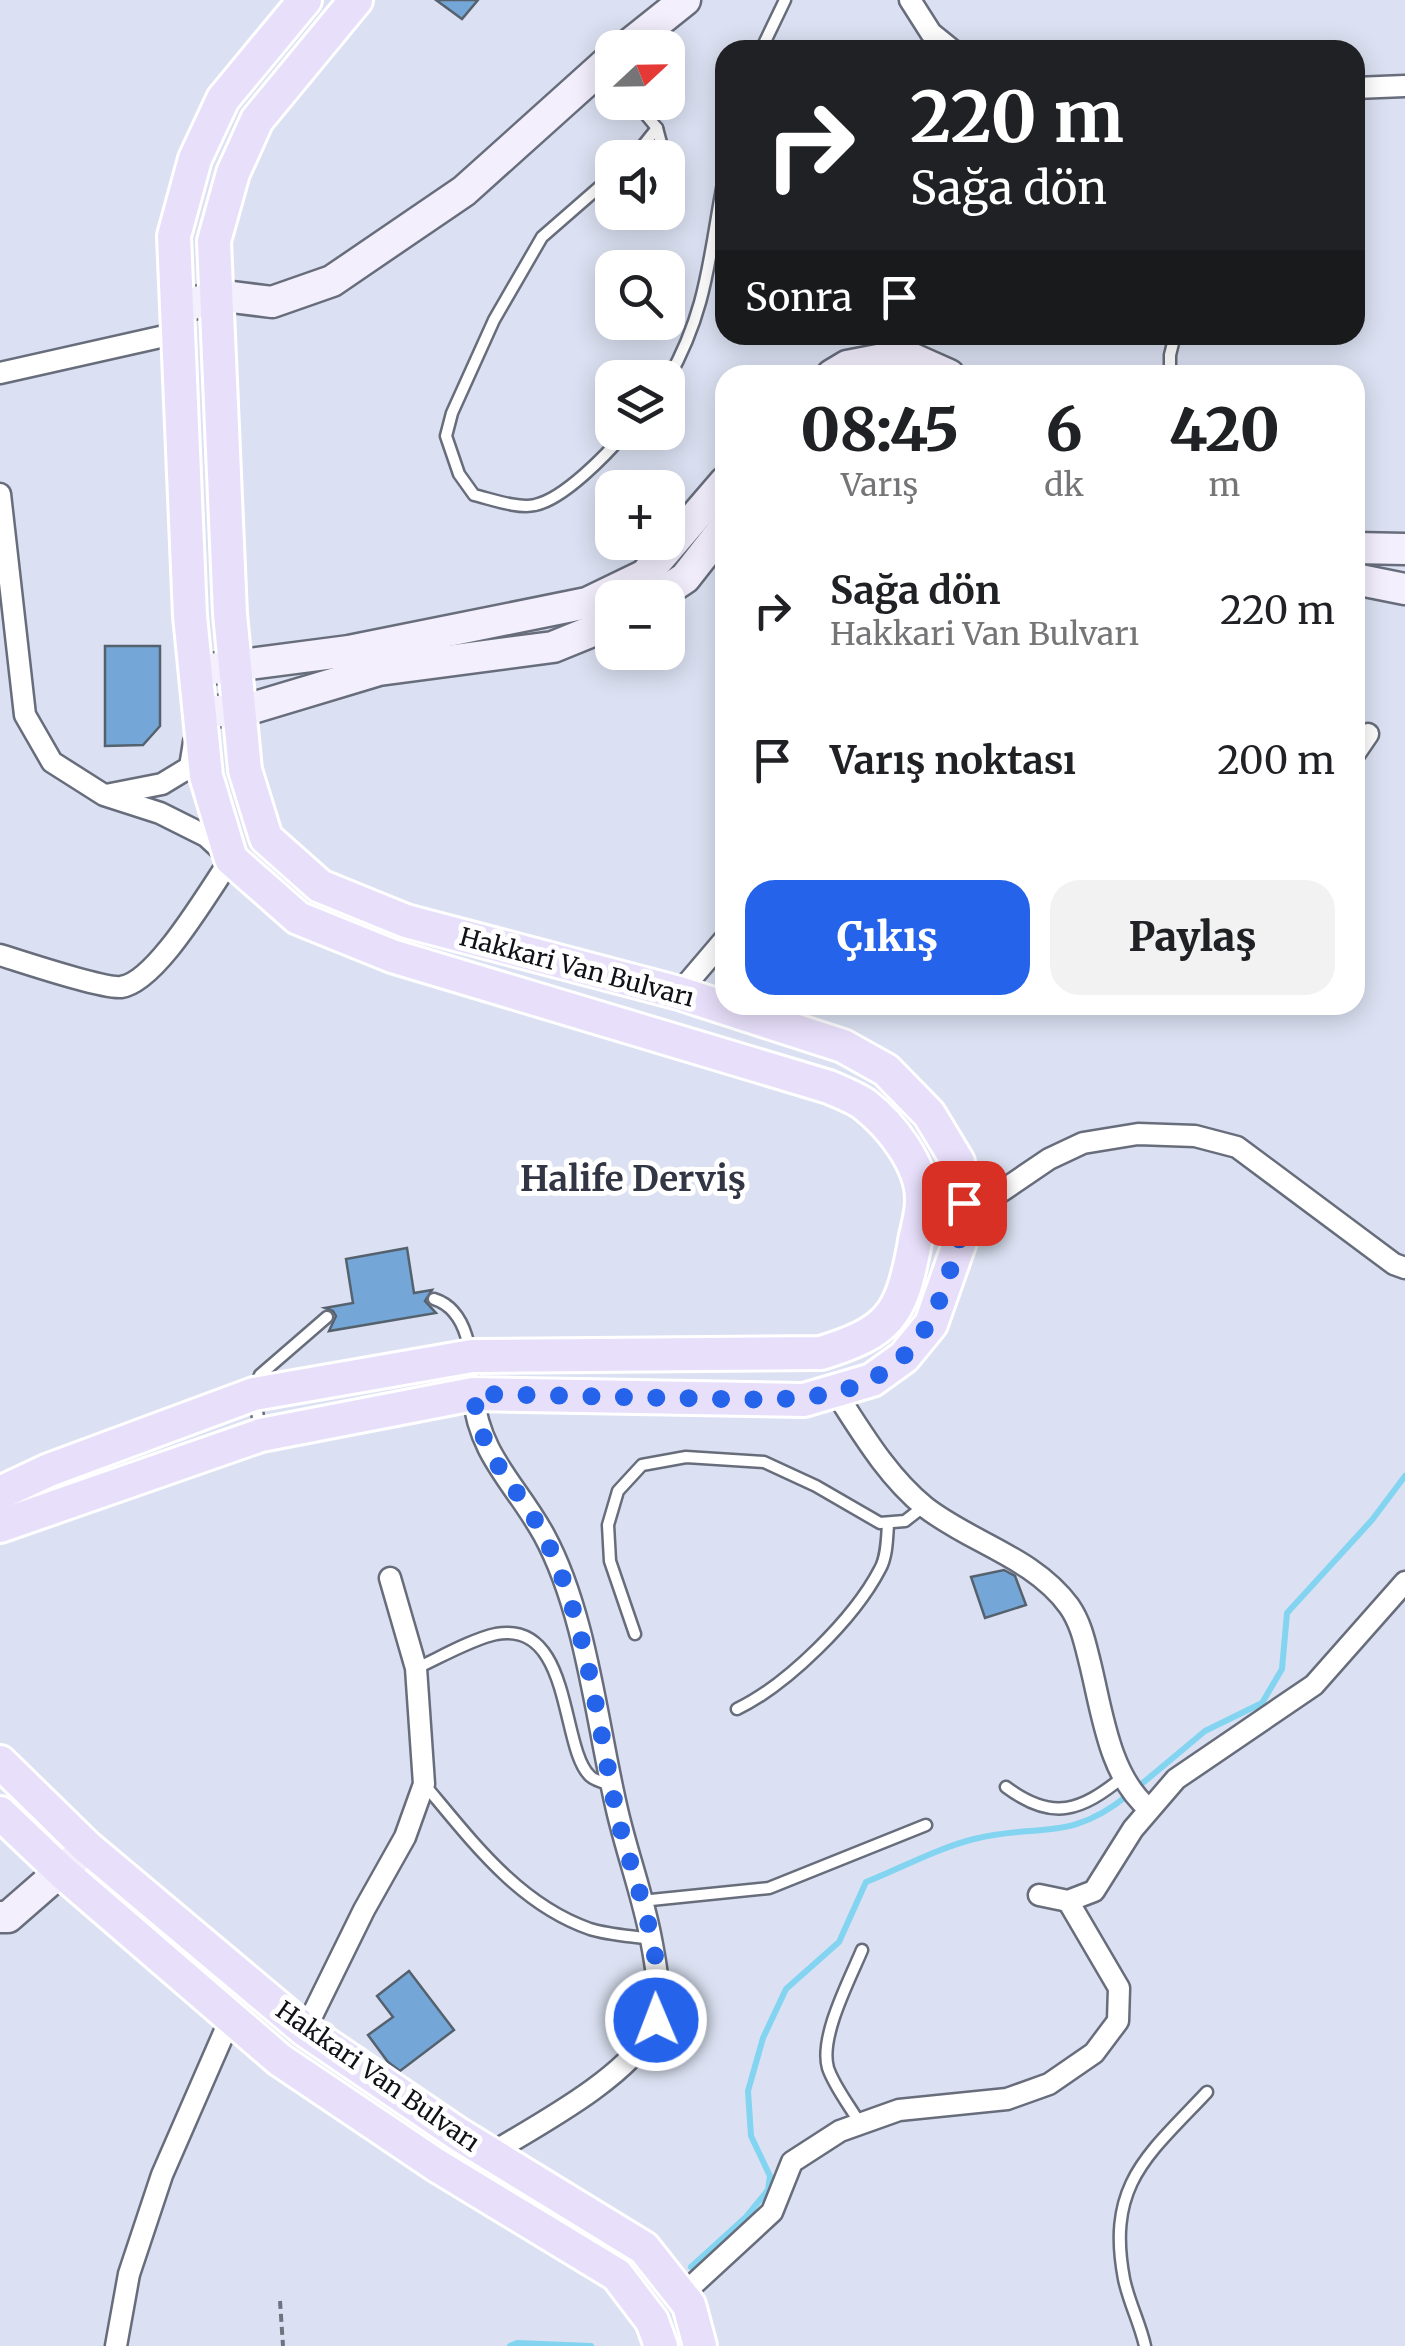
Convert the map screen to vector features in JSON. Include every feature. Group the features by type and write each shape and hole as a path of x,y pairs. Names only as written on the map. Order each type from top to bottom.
{"main road":[{"path":"231,859 206,776 190,616 174,236 196,159 223,99 305,0"},
{"name":"Hakkari Van Bulvarı","path":"356,0 257,120 233,174 214,241 234,664 245,770 266,838 320,886 406,921 715,1005"},
{"name":"Hakkari Van Bulvarı","path":"0,1493 48,1470 254,1394 472,1356 820,1353 862,1340 891,1315 906,1291 922,1200 914,1166 890,1130 862,1103 829,1087 392,956 298,918 231,859"},
{"name":"Hakkari Van Bulvarı","path":"0,1526 261,1434 474,1394 804,1400 872,1380 904,1357 931,1324 963,1233 964,1203 958,1162 929,1114 886,1070 843,1046 746,1015"},
{"name":"Hakkari Van Bulvarı","path":"0,1762 87,1847 305,2030 490,2154 644,2248 689,2305 705,2344"},
{"name":"Hakkari Van Bulvarı","path":"0,1813 62,1872 280,2060 436,2165 617,2275 652,2320 662,2346"},
{"path":"662,2346 705,2344"}],"street":[{"path":"650,30 685,0"},
{"path":"910,0 940,40"},
{"path":"0,372 178,322 216,296 272,302 332,282 464,191 595,78"},
{"path":"1365,88 1405,86"},
{"path":"852,365 904,355 927,365"},
{"path":"0,494 25,715 52,762 104,795 160,813 206,836 231,859 167,950 139,982 118,988 0,956"},
{"path":"196,671 349,651 587,603 646,574 715,494"},
{"path":"682,580 715,540"},
{"path":"1365,548 1405,549"},
{"path":"1365,581 1405,589"},
{"path":"104,795 162,784 190,768 199,710 239,712 379,670 553,647 595,630"},
{"path":"1365,739 1368,734"},
{"path":"678,993 715,950"},
{"path":"964,1203 999,1193 1049,1159 1083,1142 1138,1134 1195,1136 1237,1147 1394,1264 1405,1268"},
{"path":"836,1392 886,1468 924,1506 1018,1561 1070,1607 1083,1634 1112,1750 1134,1793 1119,1849 1099,1886 1088,1896 1068,1901 1039,1895"},
{"path":"474,1394 476,1418 490,1453 544,1535 570,1602 651,1939 658,1998 656,2020 644,2042 586,2094 490,2154"},
{"path":"305,2030 364,1910 405,1838 424,1784 416,1668 390,1578"},
{"path":"1134,1793 1176,1779 1314,1685 1405,1582"},
{"path":"0,1916 8,1917 87,1847"},
{"path":"682,2295 765,2221 777,2204 792,2162 858,2122 900,2110 1007,2100 1049,2084 1094,2053 1118,2021 1120,1988 1068,1901"},
{"path":"116,2346 128,2274 162,2175 231,2017"}],"lane":[{"path":"766,40 785,0"},
{"path":"650,120 660,140"},
{"path":"647,140 657,128"},
{"path":"595,191 542,237 494,320 452,413 446,436 458,474 474,495 534,506 556,496 611,450"},
{"path":"679,360 706,288 715,234"},
{"path":"434,1300 443,1302 454,1313 472,1356 474,1394"},
{"path":"261,1434 254,1394 260,1375 326,1317"},
{"path":"635,1634 610,1561 608,1525 618,1492 642,1465 686,1457 764,1462 816,1486 872,1522 904,1521 924,1506"},
{"path":"737,1710 786,1679 840,1623 882,1567 888,1524"},
{"path":"416,1668 496,1634 522,1636 546,1656 566,1700 581,1762 592,1778 612,1785"},
{"path":"424,1784 480,1851 538,1906 592,1930 651,1939"},
{"path":"1006,1786 1031,1804 1067,1808 1134,1793"},
{"path":"641,1901 768,1888 926,1825"},
{"path":"858,2122 829,2070 826,2051 842,1996 862,1950"},
{"path":"1145,2346 1122,2261 1120,2225 1124,2197 1145,2158 1207,2092"}],"path":[{"path":"280,2300 282,2346"}],"building":[{"path":"436,0 478,0 462,19"},
{"path":"105,646 160,646 160,726 143,745 105,746"},
{"path":"407,1248 414,1293 432,1290 425,1301 436,1313 329,1331 336,1316 325,1308 353,1303 346,1259"},
{"path":"1004,1570 1015,1576 1026,1605 985,1618 971,1577"},
{"path":"409,1971 454,2030 400,2071 368,2035 393,2017 377,1996"}],"waterway":[{"path":"1138,1787 1205,1731 1262,1703 1282,1669 1287,1613 1372,1520 1405,1476"},
{"path":"691,2267 746,2217 768,2190 770,2176 751,2136 748,2091 763,2038 786,1989 839,1942 866,1882 974,1839 1070,1826 1107,1810 1128,1795"},
{"path":"510,2346 591,2346"}],"district":[{"name":"Halife Derviş","path":"633,1179"}],"route":[{"path":"656,2020 658,1998 651,1939 617,1812 570,1602 544,1535 490,1453 476,1418 474,1394 804,1400 872,1380 904,1357 931,1324 963,1233 964,1203"}]}
